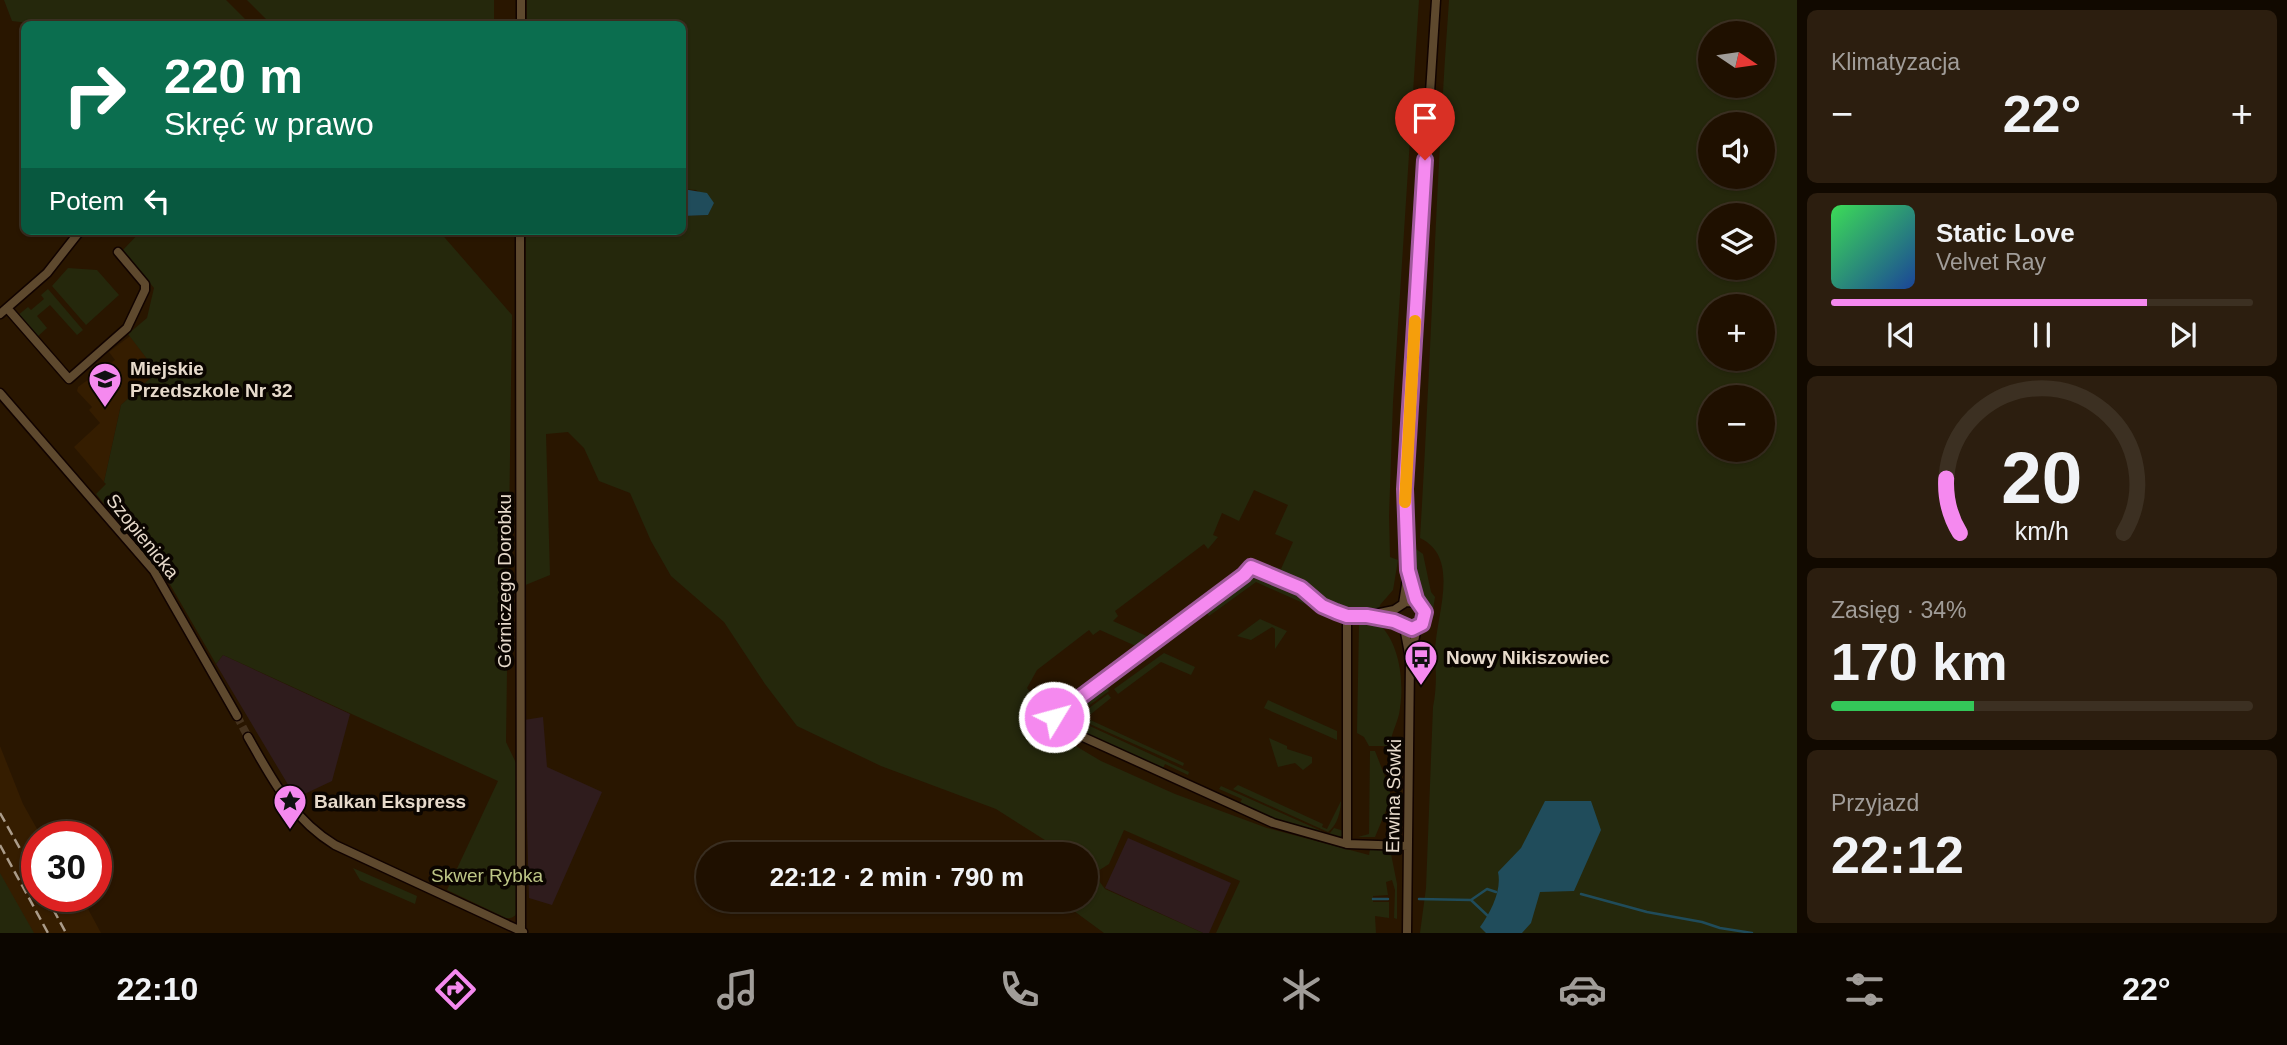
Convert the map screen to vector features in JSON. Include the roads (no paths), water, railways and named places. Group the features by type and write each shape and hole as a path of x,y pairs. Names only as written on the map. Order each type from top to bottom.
{"street":[{"path":"521,0 521,21"},
{"path":"1402,626 1397,618 1408,570 1405,467 1436,0"},
{"path":"77,235 47,273 4,311 69,379 127,328 145,290 145,284 118,252"},
{"name":"Górniczego Dorobku","path":"520,235 523,932"},
{"name":"Szopienicka","path":"0,393 154,571 237,716"},
{"path":"1408,570 1418,603 1425,612 1424,621 1419,627 1412,629 1367,616 1347,616 1322,606 1301,588 1251,567 1244,575 1054,717 1061,727 1273,823 1347,844 1408,846"},
{"path":"1367,616 1410,601 1418,603"},
{"path":"1347,616 1347,844"},
{"name":"Erwina Sówki","path":"1402,626 1410,660 1407,933"},
{"name":"Erwina Sówki","path":"1410,660 1419,627"},
{"path":"248,737 282,796 317,833 335,845 523,932"}],"water":[{"path":"686,190 707,193 714,203 708,215 686,216"},
{"path":"1545,801 1591,801 1601,830 1574,891 1540,892 1531,923 1522,933 1486,933 1480,927 1495,901 1498,872 1521,848"}],"waterway":[{"path":"1419,899 1471,900 1487,889 1496,892"},
{"path":"1581,894 1647,912 1752,933"},
{"path":"1373,899 1388,899"},
{"path":"1471,900 1488,916"}],"tunnel":[{"path":"237,716 248,737"}],"railway":[{"path":"0,813 21,850"},
{"path":"0,845 48,933"},
{"path":"55,912 66,933"}],"place":[{"name":"Miejskie Przedszkole Nr 32","path":"105,409"},
{"name":"Nowy Nikiszowiec","path":"1421,687"},
{"name":"Balkan Ekspress","path":"290,831"}],"park label":[{"name":"Skwer Rybka","path":"487,875"}]}
